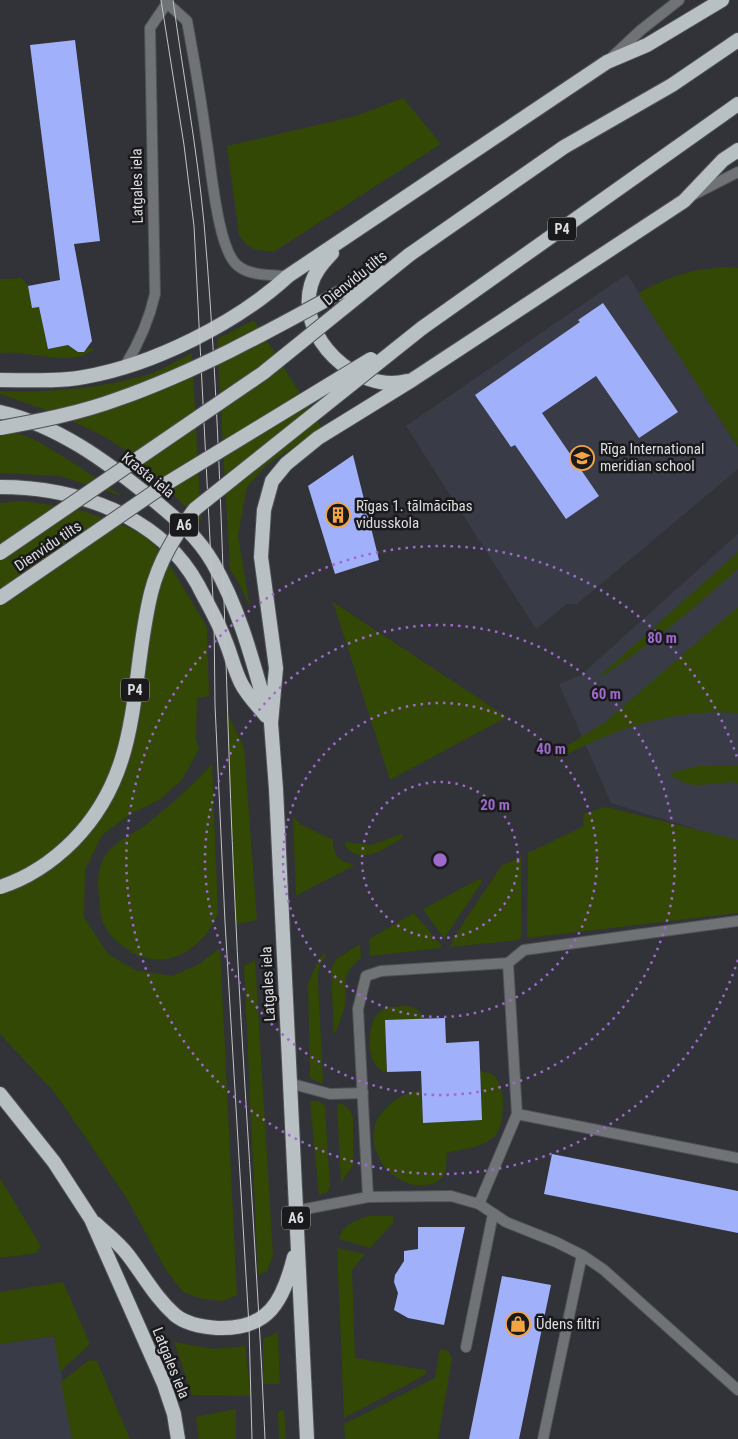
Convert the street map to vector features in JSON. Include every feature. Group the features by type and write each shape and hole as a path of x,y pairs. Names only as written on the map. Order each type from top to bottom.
{"highway":[{"path":"0,380 33,381 84,377 125,366 159,354 211,329 272,290 288,276 607,62 647,45 722,0"},
{"name":"Dienvidu tilts","path":"0,553 262,373 409,255 564,147 672,85 738,40"},
{"name":"Dienvidu tilts","path":"0,598 169,482 422,328 738,104"},
{"path":"271,723 276,668 261,558 264,510 272,482 286,464 318,438 412,380 684,201 723,160 738,150"},
{"path":"368,224 334,251 314,275 310,287 311,318 323,344 346,367 380,382 412,380"},
{"path":"0,428 90,408 161,382 242,344 409,255"},
{"name":"P4","path":"0,886 40,869 61,853 88,825 106,799 125,752 151,592 163,559 175,535 194,509 422,328"},
{"name":"Krasta iela","path":"0,412 50,430 82,447 112,466 188,529 211,560 241,620 271,723"},
{"path":"0,487 39,488 74,495 104,505 142,526 176,555 197,584 225,638 241,683 271,723"},
{"name":"Latgales iela","path":"271,723 277,798 307,1439"},
{"name":"Latgales iela","path":"0,1094 54,1162 91,1219 164,1384 174,1414 178,1439"},
{"name":"Latgales iela","path":"91,1219 128,1254 151,1290 176,1316 209,1328 235,1328 260,1321 280,1298 286,1287 297,1243"}],"street":[{"path":"607,62 641,30 679,0"},
{"name":"Latgales iela","path":"125,366 140,341 150,318 154,294 150,28 166,2 187,21 219,220 228,254 237,265 249,270 267,275 288,276"},
{"path":"684,201 738,172"},
{"path":"368,1197 358,1009 366,976 380,971 508,963 524,950 738,921"},
{"path":"479,1204 517,1114 508,963"},
{"path":"290,1084 330,1094 362,1093"},
{"path":"517,1114 738,1158"},
{"path":"295,1211 368,1197 451,1196 479,1204 506,1222 556,1242 582,1255 604,1270 738,1390"},
{"path":"466,1347 493,1214"},
{"path":"543,1439 582,1255"}],"shaded area":[{"name":"Rīga International meridian school","path":"627,274 738,447 738,469 577,604 567,604 536,629 406,426"},
{"path":"738,534 738,842 611,803 559,684 581,675"},
{"path":"55,1336 72,1439 0,1439 0,1344"}],"green space":[{"path":"403,98 441,144 275,251 254,249 246,244 239,235 227,146 356,116"},
{"path":"727,267 738,268 738,447 638,293 681,274"},
{"path":"22,278 28,286 32,308 39,307 48,349 71,345 78,352 89,348 95,349 85,355 73,358 11,352 0,353 0,279"},
{"path":"254,320 322,428 267,465 247,487 238,536 250,608 239,583 230,570 217,339"},
{"path":"192,353 201,523 147,468 123,448 70,420 0,394 0,391 72,389 108,384 155,372"},
{"path":"0,427 33,439 79,466 122,496 60,476 0,473"},
{"path":"22,501 74,508 123,525 144,535 164,555 207,627 209,696 197,698 196,739 199,749 182,780 159,800 131,814 102,835 85,870 84,917 108,954 135,970 172,976 198,965 220,948 237,1295 223,1301 203,1299 183,1292 166,1270 126,1197 55,1093 0,1034 0,503"},
{"path":"738,552 738,569 632,656 594,681"},
{"path":"333,602 507,717 390,780"},
{"path":"738,607 738,713 714,712 667,717 601,738 558,759 553,754 604,723"},
{"path":"227,713 244,747 257,920 236,924"},
{"path":"212,764 218,913 203,938 181,954 169,959 156,960 142,957 121,945 111,936 104,925 98,886 102,862 113,847 165,809"},
{"path":"738,765 738,783 695,785 678,780 670,773 699,766"},
{"path":"606,807 738,840 738,913 527,938 528,853 584,826 583,815 585,813"},
{"path":"293,816 300,824 333,840 334,850 338,857 345,862 355,865 296,896"},
{"path":"401,834 403,837 389,846 367,855 360,855 346,847 346,842 371,845"},
{"path":"521,857 521,936 519,940 450,947 454,937 502,865"},
{"path":"481,878 482,882 444,939 423,909"},
{"path":"414,913 441,945 441,948 370,956 369,939"},
{"path":"360,944 361,958 353,965 346,977 344,1009 334,1036 331,970 336,959"},
{"path":"324,953 326,955 319,967 318,979 323,1084 310,1078 308,984 317,963"},
{"path":"255,960 273,1255 267,1271 258,1275 244,966"},
{"path":"407,1006 417,1009 422,1015 422,1019 385,1020 387,1072 380,1070 372,1059 370,1051 370,1035 373,1021 386,1007"},
{"path":"480,1071 494,1076 501,1088 503,1097 500,1125 494,1137 478,1146 447,1153 444,1174 440,1180 432,1184 417,1185 403,1181 391,1173 375,1149 374,1135 376,1122 385,1109 402,1096 421,1090 423,1123 482,1120"},
{"path":"319,1101 325,1106 330,1187 328,1192 319,1195 310,1102"},
{"path":"341,1103 350,1110 353,1118 353,1165 341,1183 337,1105"},
{"path":"0,1178 41,1246 37,1253 0,1258"},
{"path":"368,1216 393,1216 393,1223 370,1248 339,1239 346,1226"},
{"path":"337,1248 365,1254 352,1270 355,1358 426,1370 425,1375 344,1418"},
{"path":"63,1282 90,1344 60,1372 54,1336 0,1344 0,1292"},
{"path":"278,1332 280,1384 263,1384 263,1339"},
{"path":"174,1342 213,1349 245,1346 251,1396 192,1395"},
{"path":"440,1349 449,1351 452,1359 438,1439 345,1439 344,1424 435,1378"},
{"path":"89,1360 97,1361 130,1439 72,1439 61,1382"},
{"path":"236,1409 236,1439 199,1439 196,1417"},
{"path":"284,1410 286,1439 279,1439 278,1411"}],"building":[{"path":"75,40 100,241 74,244 92,341 84,352 78,352 68,345 48,349 39,307 32,308 28,286 60,280 30,45"},
{"path":"603,303 678,412 639,438 596,376 542,413 599,496 566,519 515,445 511,447 475,395 580,322 578,320"},
{"name":"Rīgas 1. tālmācības vidusskola","path":"353,455 379,560 335,574 308,486"},
{"path":"445,1018 446,1043 479,1041 482,1120 423,1123 421,1071 387,1072 385,1020"},
{"path":"552,1154 738,1191 738,1233 544,1194"},
{"path":"418,1227 465,1227 444,1325 408,1318 394,1310 398,1293 394,1282 395,1275 404,1261 404,1251 418,1249"},
{"path":"502,1276 551,1285 519,1439 469,1439"}],"tram line":[{"path":"161,0 184,145 194,226 214,619 215,705 225,922 249,1326 252,1439"},
{"path":"173,0 201,195 210,305 219,470 237,952 265,1439"}],"place":[{"name":"Rīga International meridian school","path":"582,458"},
{"name":"Rīgas 1. tālmācības vidusskola","path":"338,515"},
{"name":"Ūdens filtri","path":"518,1324"}]}
